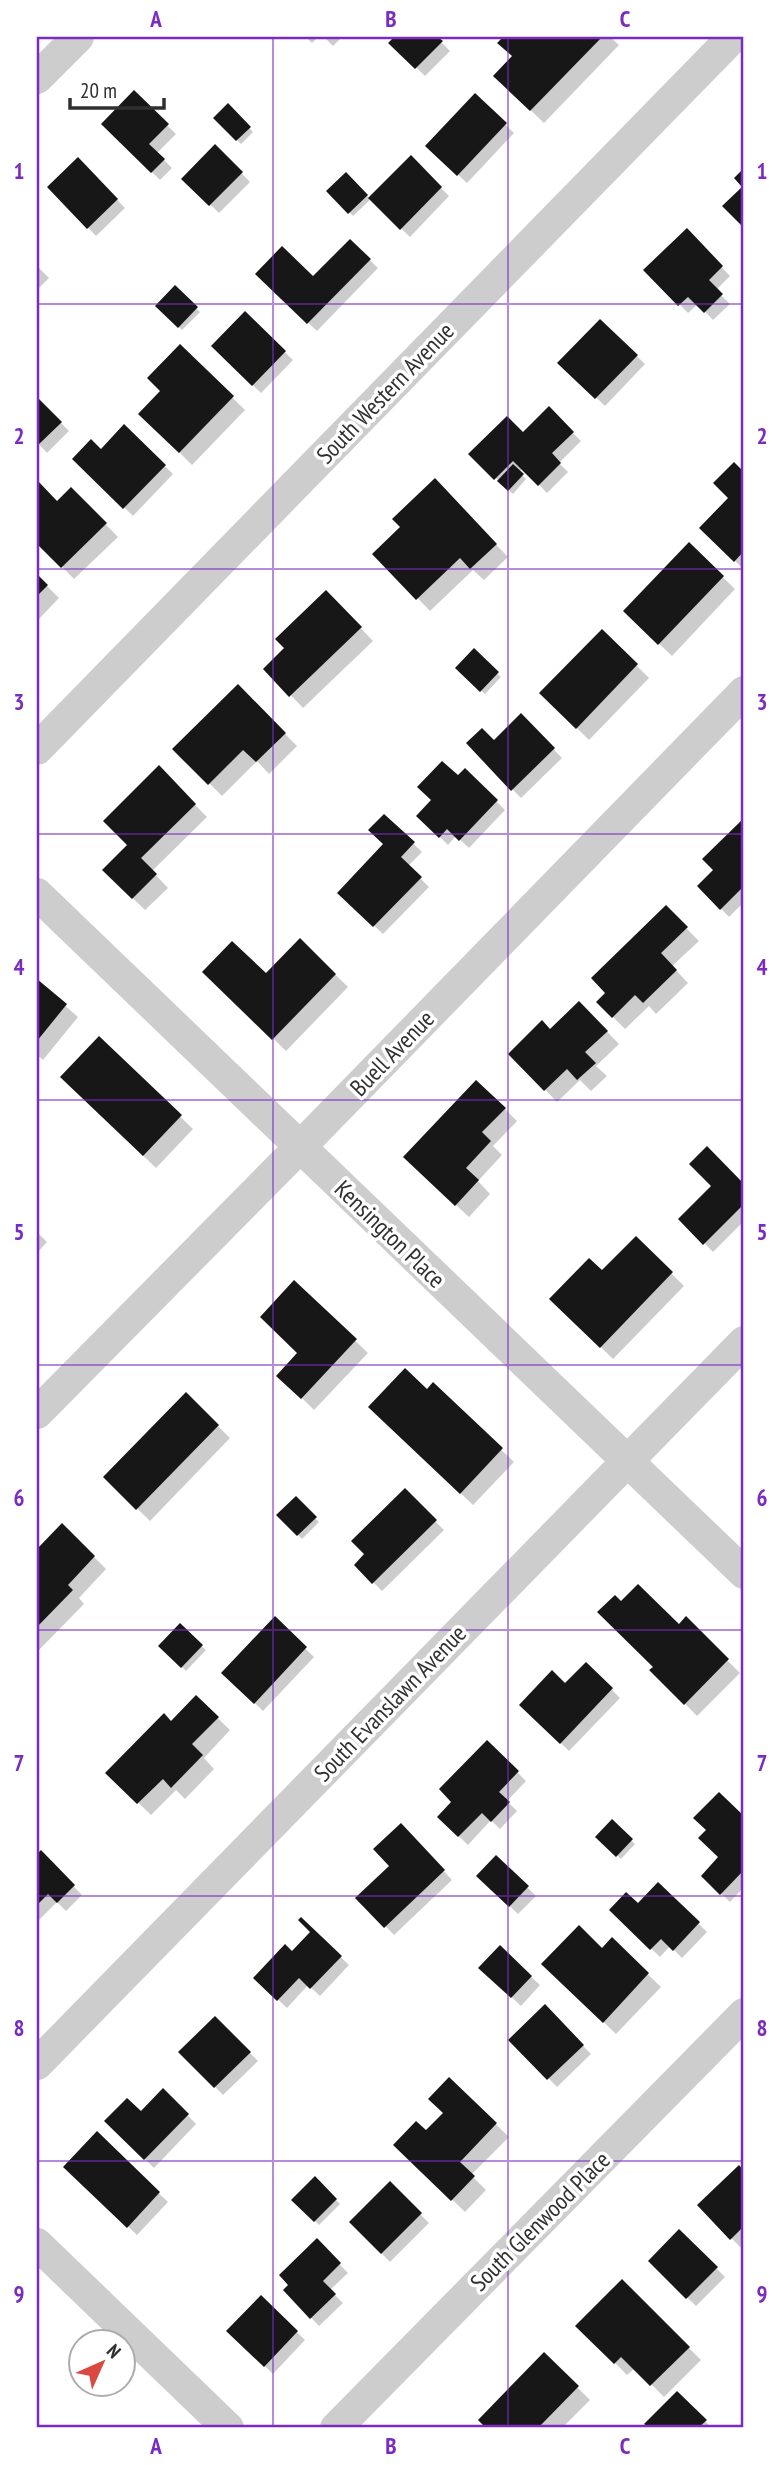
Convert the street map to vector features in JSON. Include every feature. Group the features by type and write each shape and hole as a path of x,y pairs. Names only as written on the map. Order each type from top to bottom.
{"street":[{"path":"37,78 78,37"},
{"name":"South Western Avenue","path":"37,749 733,37"},
{"name":"Buell Avenue","path":"37,1413 744,692"},
{"name":"Kensington Place","path":"37,894 744,1573"},
{"name":"South Evanslawn Avenue","path":"37,2064 744,1342"},
{"name":"South Glenwood Place","path":"336,2428 744,2014"},
{"path":"37,2244 228,2428"}],"building":[{"path":"394,37 438,37 443,41 415,69 388,43"},
{"path":"503,37 602,37 530,111 493,76 512,56 497,43"},
{"path":"134,90 169,124 149,144 165,159 151,173 101,124"},
{"path":"475,93 507,123 457,176 425,146"},
{"path":"228,103 251,127 236,141 213,118"},
{"path":"215,144 243,172 209,206 181,179"},
{"path":"411,155 442,187 400,230 368,198"},
{"path":"78,157 118,199 87,229 47,187"},
{"path":"744,168 744,228 722,206 742,187 734,178"},
{"path":"346,172 368,195 348,214 326,191"},
{"path":"687,228 723,266 709,280 723,294 704,313 688,297 678,306 643,270"},
{"path":"350,239 371,259 307,324 255,274 282,246 313,276"},
{"path":"175,285 198,307 178,328 155,306"},
{"path":"245,311 286,351 252,386 211,346"},
{"path":"600,319 638,355 595,399 557,363"},
{"path":"180,344 234,396 179,453 138,414 160,391 147,378"},
{"path":"37,397 62,422 37,446"},
{"path":"549,406 574,432 552,453 561,463 538,486 513,461 494,480 468,454 507,416 523,432"},
{"path":"124,424 166,465 123,509 72,459 91,439 101,449"},
{"path":"734,462 744,472 744,551 734,562 699,528 728,498 713,483"},
{"path":"513,464 524,474 508,491 497,481"},
{"path":"435,478 497,544 470,569 460,558 416,600 372,554 400,527 392,519"},
{"path":"37,480 57,501 71,487 107,523 61,568 37,544"},
{"path":"689,542 724,576 658,645 623,611"},
{"path":"37,574 48,585 37,596"},
{"path":"326,590 362,627 289,697 263,669 284,648 275,639"},
{"path":"602,629 638,664 576,729 539,693"},
{"path":"474,648 499,672 480,692 455,668"},
{"path":"238,684 286,733 256,762 243,750 208,785 172,749"},
{"path":"521,713 555,748 511,791 466,743 482,728 494,740"},
{"path":"442,761 458,775 465,768 498,800 459,841 447,829 439,838 416,816 431,800 417,787"},
{"path":"159,765 196,804 141,858 157,874 132,899 102,870 127,845 103,821"},
{"path":"384,814 415,842 401,857 422,877 373,927 337,893 383,844 368,830"},
{"path":"744,818 744,886 720,910 697,886 713,870 702,859"},
{"path":"666,905 688,927 661,953 677,970 643,1003 635,995 612,1018 596,1002 605,993 591,978"},
{"path":"300,938 336,974 272,1040 202,972 232,941 266,973"},
{"path":"37,979 67,1004 37,1041"},
{"path":"579,1001 608,1031 585,1052 596,1063 577,1080 567,1069 544,1091 508,1054 542,1020 550,1029"},
{"path":"99,1036 182,1115 143,1156 60,1077"},
{"path":"476,1080 506,1108 482,1132 491,1141 466,1168 479,1180 455,1206 403,1157"},
{"path":"707,1146 744,1184 744,1204 703,1245 678,1219 711,1186 689,1164"},
{"path":"636,1236 673,1272 600,1348 549,1299 589,1258 602,1270"},
{"path":"294,1280 357,1339 301,1399 276,1376 297,1353 260,1317"},
{"path":"405,1368 427,1389 433,1382 503,1448 460,1494 368,1407"},
{"path":"186,1392 219,1425 136,1510 103,1477"},
{"path":"405,1488 437,1520 372,1584 354,1565 364,1554 351,1541"},
{"path":"296,1496 317,1517 297,1536 276,1515"},
{"path":"62,1523 95,1556 68,1585 73,1590 37,1627 37,1549"},
{"path":"638,1584 679,1624 686,1616 729,1659 684,1705 649,1670 653,1667 597,1612 615,1595 621,1601"},
{"path":"275,1616 307,1647 254,1704 221,1673"},
{"path":"180,1623 203,1645 181,1668 158,1646"},
{"path":"586,1662 613,1688 560,1744 519,1705 552,1670 565,1683"},
{"path":"196,1695 219,1717 192,1744 203,1755 171,1788 163,1779 137,1804 105,1773 164,1713 171,1721"},
{"path":"487,1740 519,1771 499,1792 510,1802 491,1822 482,1813 458,1837 437,1817 451,1802 439,1789"},
{"path":"719,1792 744,1816 744,1870 720,1895 701,1876 718,1857 698,1838 706,1830 693,1818"},
{"path":"612,1819 633,1839 616,1857 595,1837"},
{"path":"401,1823 445,1870 384,1928 355,1898 389,1866 373,1849"},
{"path":"41,1850 75,1885 57,1903 48,1894 37,1905 37,1854"},
{"path":"496,1855 529,1886 509,1907 476,1876"},
{"path":"658,1882 700,1922 673,1951 661,1939 650,1950 609,1910 626,1892 638,1903"},
{"path":"301,1917 342,1956 310,1989 299,1978 277,2001 253,1978 285,1944 292,1951 310,1932 298,1920"},
{"path":"579,1925 602,1948 612,1937 649,1973 603,2023 541,1964"},
{"path":"500,1945 532,1976 511,1998 478,1968"},
{"path":"545,2004 584,2045 547,2080 508,2040"},
{"path":"215,2016 251,2052 214,2088 178,2052"},
{"path":"449,2077 497,2123 460,2162 475,2176 451,2201 393,2145 416,2121 426,2130 443,2113 428,2099"},
{"path":"163,2088 189,2114 144,2160 104,2121 127,2098 141,2111"},
{"path":"97,2131 160,2192 127,2228 63,2167"},
{"path":"739,2165 744,2171 744,2226 730,2240 697,2205"},
{"path":"315,2176 337,2199 314,2222 291,2200"},
{"path":"390,2181 422,2213 381,2254 349,2222"},
{"path":"679,2229 718,2267 686,2299 648,2261"},
{"path":"317,2238 341,2263 323,2281 336,2294 310,2319 283,2290 288,2285 279,2275"},
{"path":"622,2279 690,2347 650,2386 621,2357 614,2364 575,2326"},
{"path":"261,2295 298,2331 264,2367 226,2331"},
{"path":"544,2352 579,2386 538,2428 486,2428 478,2420"},
{"path":"677,2391 707,2420 698,2428 649,2428 644,2424"}]}
